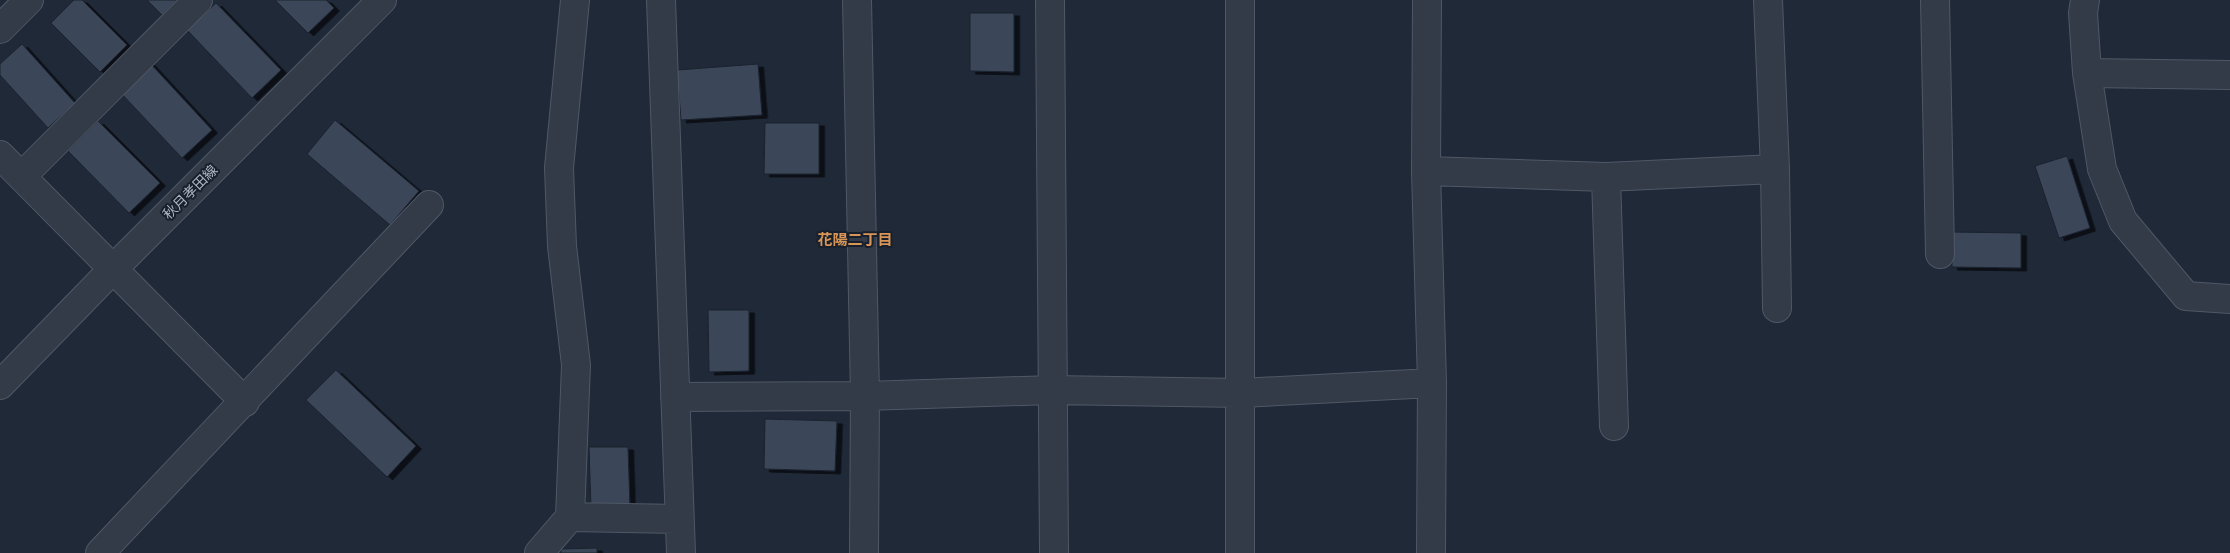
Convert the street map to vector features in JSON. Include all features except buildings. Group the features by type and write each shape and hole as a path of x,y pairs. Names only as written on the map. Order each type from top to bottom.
{"street":[{"path":"0,29 29,0"},
{"path":"22,176 198,0"},
{"name":"秋月孝田線","path":"0,384 382,0"},
{"path":"539,553 570,518 576,365 562,246 559,168 575,0"},
{"path":"661,0 681,553"},
{"path":"857,0 865,396 864,553"},
{"path":"1050,0 1054,553"},
{"path":"1240,0 1240,553"},
{"path":"1427,0 1426,171 1432,383 1431,553"},
{"path":"1768,0 1775,169 1777,308"},
{"path":"1934,0 1940,254"},
{"path":"2085,0 2083,13 2087,73 2102,169 2123,221 2186,296 2230,300"},
{"path":"2087,73 2230,75"},
{"path":"0,155 244,402"},
{"path":"1426,171 1606,176 1775,169"},
{"path":"1606,176 1614,426"},
{"path":"100,553 429,205"},
{"path":"675,396 865,396 1052,390 1241,394 1432,383"},
{"path":"570,518 679,519"}],"district":[{"name":"花陽二丁目","path":"855,239"}]}
